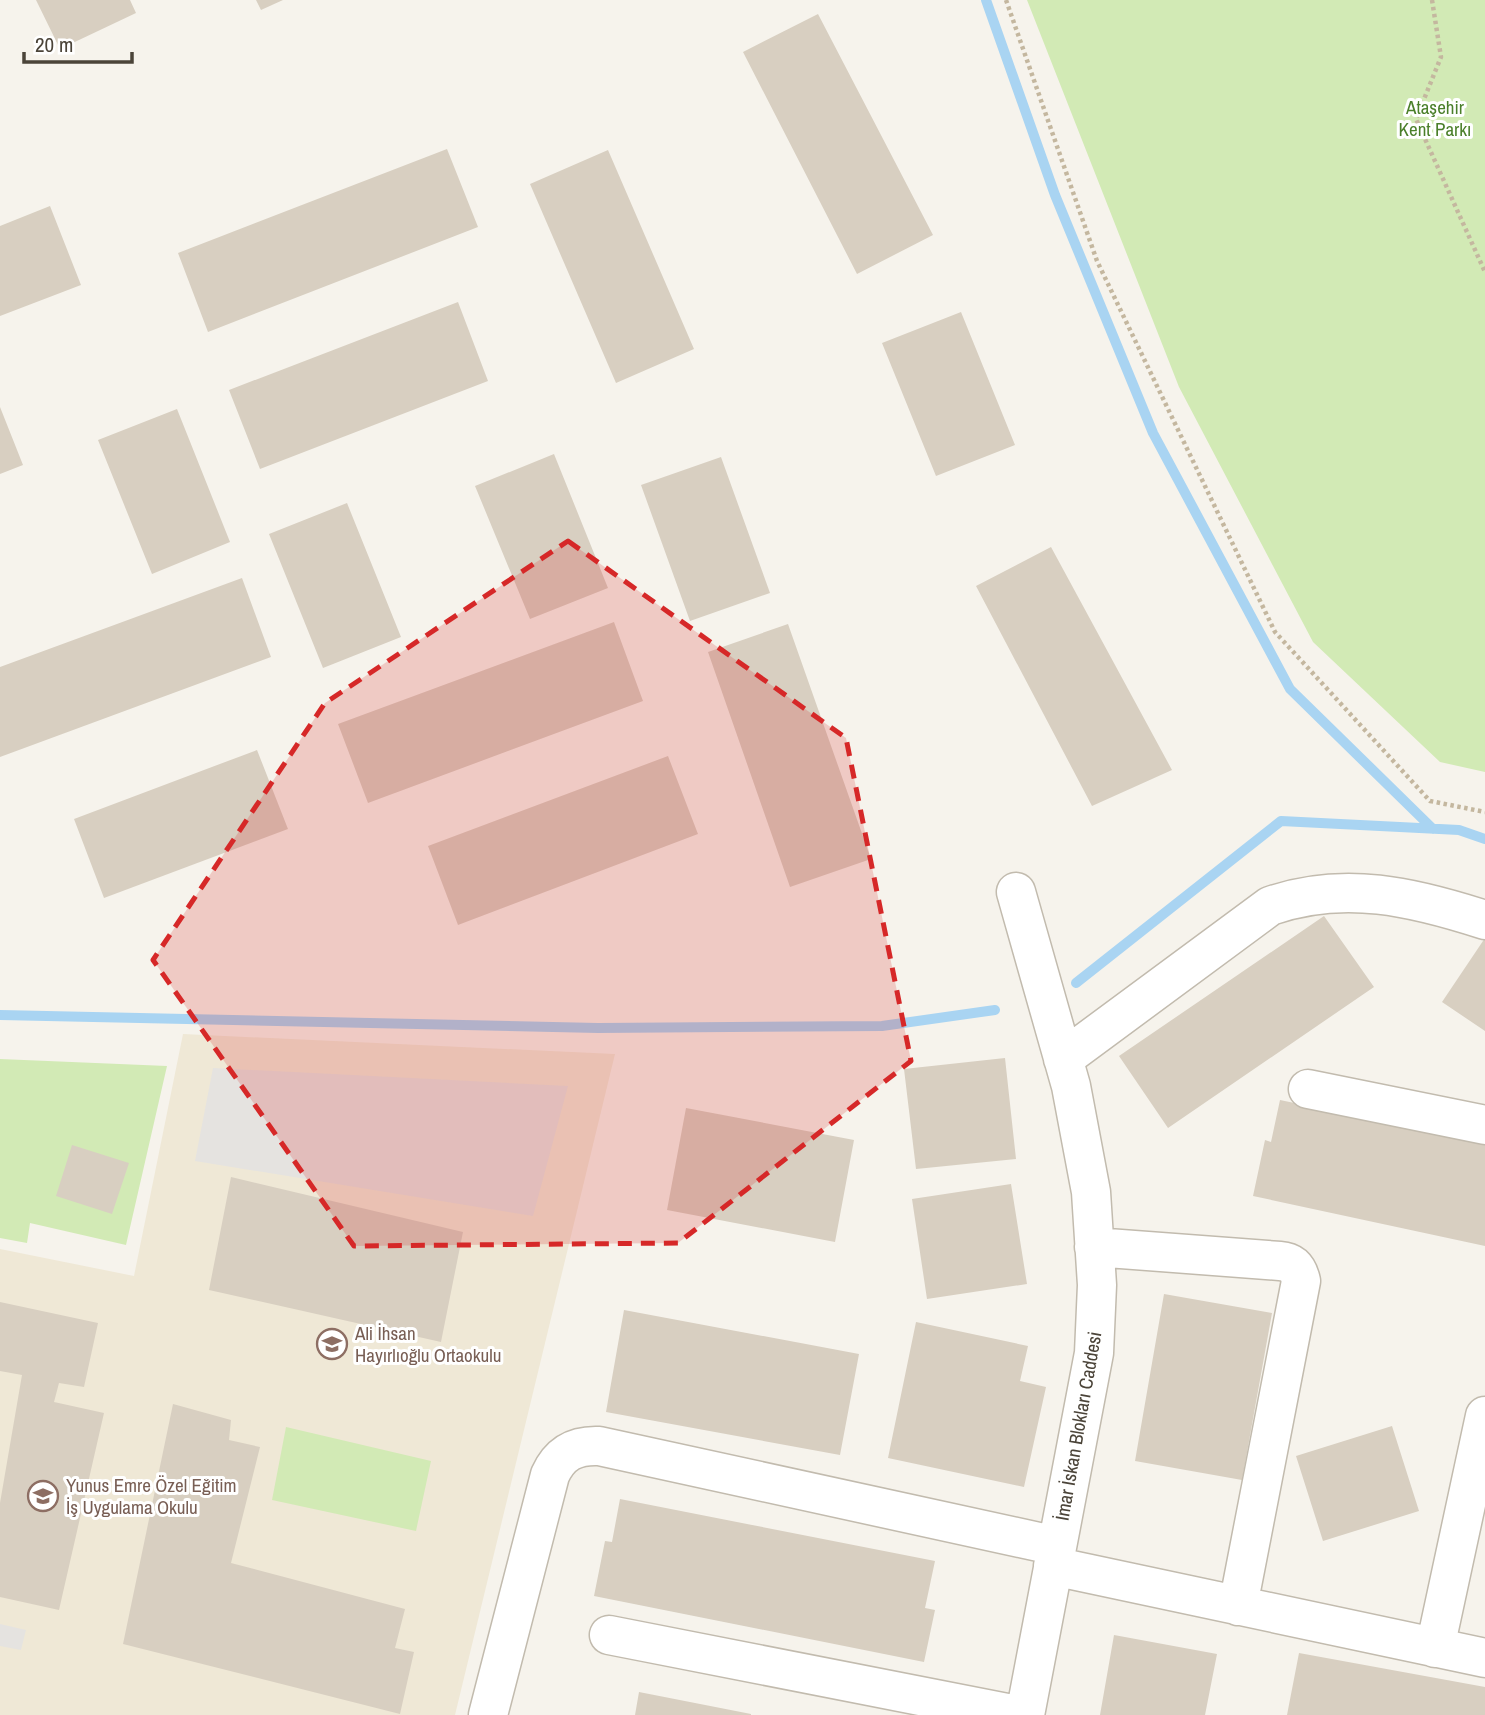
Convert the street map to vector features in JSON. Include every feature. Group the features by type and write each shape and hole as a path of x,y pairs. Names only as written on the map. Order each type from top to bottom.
{"street":[{"path":"1063,1059 1270,906 1289,899 1340,891 1372,892 1485,920"},
{"name":"İmar İskan Blokları Caddesi","path":"1016,892 1063,1059 1091,1192 1097,1285 1094,1353 1025,1715"},
{"path":"1308,1089 1485,1125"},
{"path":"1094,1247 1280,1261 1287,1262 1299,1271 1301,1281 1238,1606"},
{"path":"1435,1648 1485,1416"},
{"path":"488,1715 550,1475 555,1464 574,1449 599,1446 1055,1556 1238,1606 1485,1658"},
{"path":"609,1635 1017,1715"}],"path":[{"path":"1006,0 1097,261 1275,632 1430,801 1485,812"},
{"path":"1432,0 1441,57 1416,119 1485,272"}],"highlighted area":[{"path":"568,541 846,738 911,1061 678,1243 354,1246 153,960 325,703"}],"shaded area":[{"name":"Ali İhsan Hayırlıoğlu Ortaokulu","path":"183,1034 615,1054 455,1715 0,1715 0,1249 134,1276"},
{"path":"213,1068 568,1086 533,1216 195,1161"},
{"path":"0,1624 26,1630 21,1650 0,1646"}],"green space":[{"name":"Ataşehir Kent Parkı","path":"1027,0 1485,0 1485,772 1440,762 1313,642 1179,387"},
{"path":"0,1059 167,1066 126,1245 30,1223 27,1243 0,1238"},
{"path":"286,1427 431,1461 416,1531 272,1500"}],"building":[{"path":"36,0 130,0 136,13 60,49"},
{"path":"256,0 283,0 261,10"},
{"path":"818,14 933,235 857,274 743,52"},
{"path":"447,149 478,227 208,332 178,253"},
{"path":"608,150 694,349 616,383 530,184"},
{"path":"50,206 81,285 0,316 0,226"},
{"path":"458,302 488,381 260,469 229,390"},
{"path":"961,312 1015,445 936,476 882,343"},
{"path":"0,407 23,465 0,474"},
{"path":"177,409 230,542 152,574 98,440"},
{"path":"554,454 608,588 530,619 475,486"},
{"path":"721,457 770,593 690,621 641,485"},
{"path":"347,503 401,637 323,668 269,534"},
{"path":"1051,547 1172,770 1092,806 976,586"},
{"path":"242,578 271,657 0,757 0,667"},
{"path":"614,622 643,701 368,803 338,724"},
{"path":"788,624 871,859 790,887 708,652"},
{"path":"257,750 288,829 104,898 74,819"},
{"path":"668,756 698,834 458,925 428,846"},
{"path":"1324,916 1374,987 1168,1128 1119,1056"},
{"path":"1485,938 1485,1031 1442,1002"},
{"path":"1005,1058 1016,1159 916,1169 904,1069"},
{"path":"1280,1100 1485,1143 1485,1246 1253,1196 1265,1140 1271,1142"},
{"path":"686,1108 854,1140 835,1242 667,1210"},
{"path":"72,1145 129,1163 112,1214 56,1196"},
{"path":"231,1177 463,1232 441,1342 209,1290"},
{"path":"1011,1184 1027,1284 927,1299 912,1199"},
{"path":"1164,1294 1272,1313 1242,1480 1135,1461"},
{"path":"0,1302 98,1323 84,1387 59,1383 54,1402 104,1413 59,1610 0,1597 0,1503 22,1375 0,1371"},
{"path":"624,1310 859,1354 840,1455 606,1412"},
{"path":"916,1322 1028,1346 1020,1381 1046,1387 1024,1487 888,1458"},
{"path":"173,1404 231,1420 229,1440 260,1447 231,1563 405,1609 395,1648 414,1652 400,1714 123,1644"},
{"path":"1392,1426 1419,1511 1323,1541 1296,1456"},
{"path":"620,1499 935,1561 925,1608 935,1610 924,1662 594,1596 605,1541 612,1542"},
{"path":"1114,1635 1217,1654 1205,1715 1100,1715"},
{"path":"1299,1653 1485,1687 1485,1715 1287,1715"},
{"path":"639,1692 751,1714 751,1715 635,1715"}],"waterway":[{"path":"986,0 1055,195 1153,433 1290,689 1433,829"},
{"path":"1076,983 1281,821 1459,830 1485,839"},
{"path":"0,1015 598,1028 882,1026 995,1010"}],"place":[{"name":"Ali İhsan Hayırlıoğlu Ortaokulu","path":"332,1344"},
{"name":"Yunus Emre Özel Eğitim İş Uygulama Okulu","path":"43,1496"}]}
